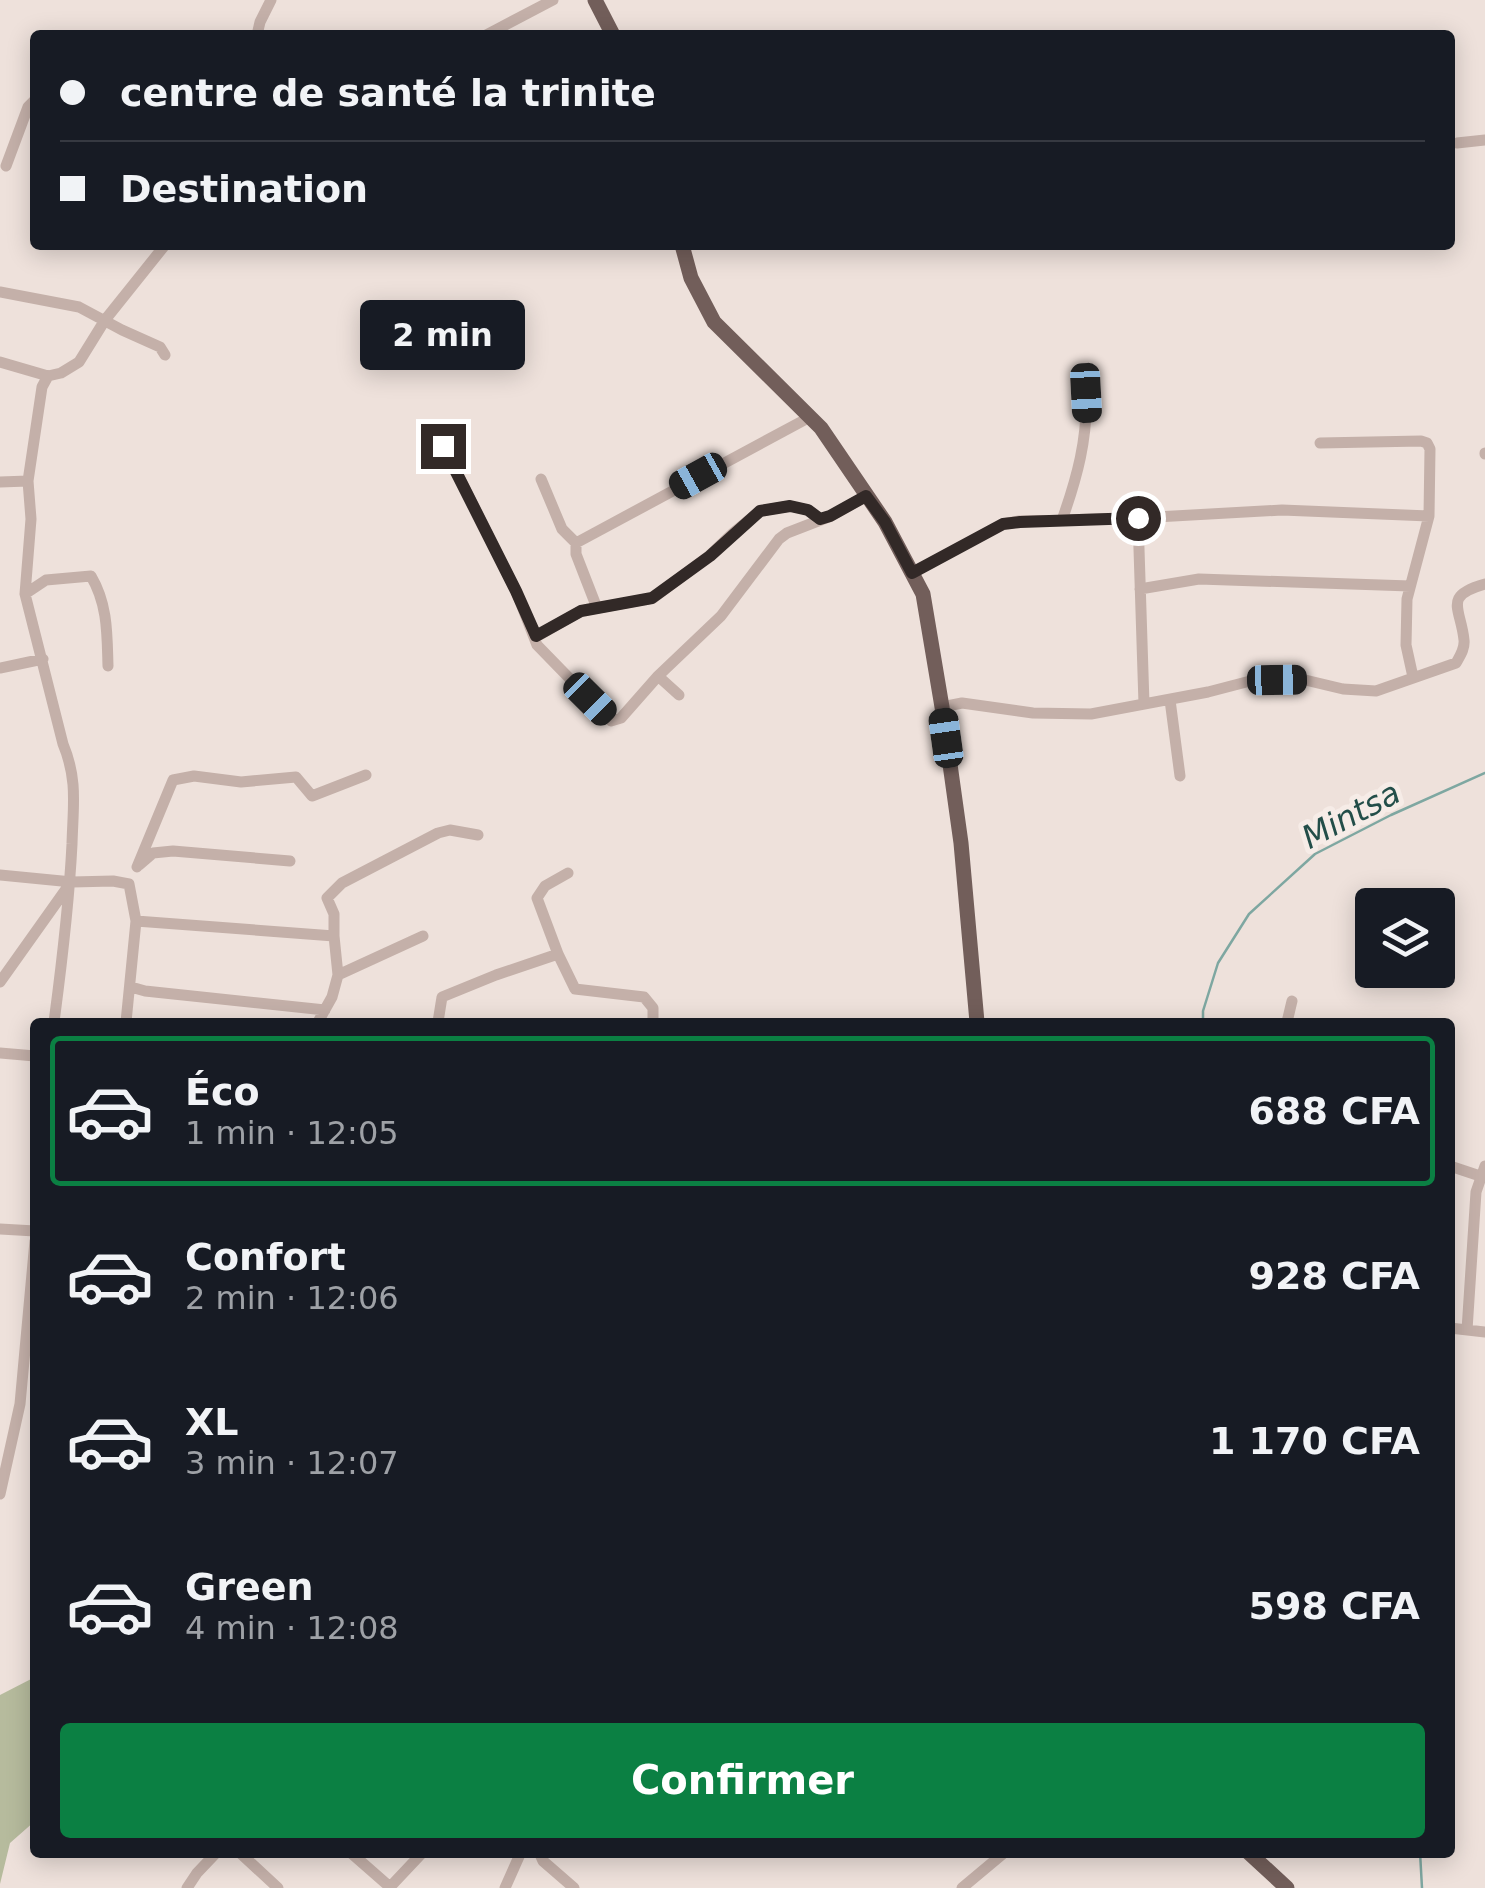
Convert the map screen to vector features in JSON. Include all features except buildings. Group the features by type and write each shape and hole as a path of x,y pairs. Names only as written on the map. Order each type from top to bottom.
{"main road":[{"path":"595,0 611,30"},
{"path":"683,250 691,278 714,322 821,428 885,522 923,594 961,843 977,1018"},
{"path":"1254,1858 1287,1888"}],"street":[{"path":"258,30 271,0"},
{"path":"496,30 554,0"},
{"path":"6,166 30,105"},
{"path":"1457,142 1485,140"},
{"path":"0,362 48,376 79,362 104,320 161,250"},
{"path":"0,292 78,307 160,347 165,355"},
{"path":"48,376 42,387 28,480 31,520 26,594 76,792 72,882 55,1018"},
{"path":"1062,520 1080,470 1086,393"},
{"path":"576,543 810,417"},
{"path":"1320,443 1422,441 1430,448 1429,516 1407,599 1406,646 1414,677"},
{"path":"443,446 516,591 537,645 611,720 620,718 720,616 779,539 866,496"},
{"path":"541,478 562,529 576,543 576,554 597,608"},
{"path":"0,482 28,480"},
{"path":"536,636 581,611 652,598 710,556 760,511 790,506 808,510 820,519"},
{"path":"912,573 1003,524 1282,510 1429,516"},
{"path":"1138,518 1144,704"},
{"path":"26,594 46,580 91,576 106,611 108,666"},
{"path":"1140,589 1199,580 1410,586"},
{"path":"942,707 962,703 1033,714 1091,714 1254,680 1301,679 1343,689 1376,690 1456,663 1464,641 1456,610 1458,596 1485,584"},
{"path":"0,668 43,659"},
{"path":"658,676 679,695"},
{"path":"1170,700 1180,776"},
{"path":"127,1018 136,922 129,884 173,780 194,776 241,782 296,778 312,796 366,775"},
{"path":"320,1018 338,975 334,914 328,898 342,882 438,834 450,830 478,834"},
{"path":"137,867 153,853 173,852 290,861"},
{"path":"568,873 545,886 538,898 575,989 644,997 654,1008 653,1018"},
{"path":"0,875 129,884"},
{"path":"0,982 72,882"},
{"path":"136,922 334,936"},
{"path":"338,975 423,936"},
{"path":"439,1018 442,998 558,954"},
{"path":"131,987 325,1010"},
{"path":"1288,1018 1292,1001"},
{"path":"0,1054 30,1056"},
{"path":"1455,1167 1483,1171 1476,1192 1467,1330"},
{"path":"0,1230 30,1232"},
{"path":"0,1494 20,1404 30,1295"},
{"path":"1455,1329 1485,1332"},
{"path":"187,1888 211,1858"},
{"path":"246,1858 278,1888"},
{"path":"357,1858 391,1888 417,1858"},
{"path":"506,1888 518,1858"},
{"path":"542,1858 574,1888"},
{"path":"962,1888 999,1858"}],"green space":[{"path":"30,1680 30,1825 10,1843 0,1884 0,1695"}],"waterway":[{"name":"Mintsa","path":"1203,1018 1218,963 1249,914 1315,854 1485,773"},
{"name":"Mintsa","path":"1420,1858 1422,1888"}],"route":[{"path":"443,446 536,636 581,611 652,598 710,556 760,511 775,507 808,510 820,519 866,496 912,573 1003,524 1138,518"}]}
